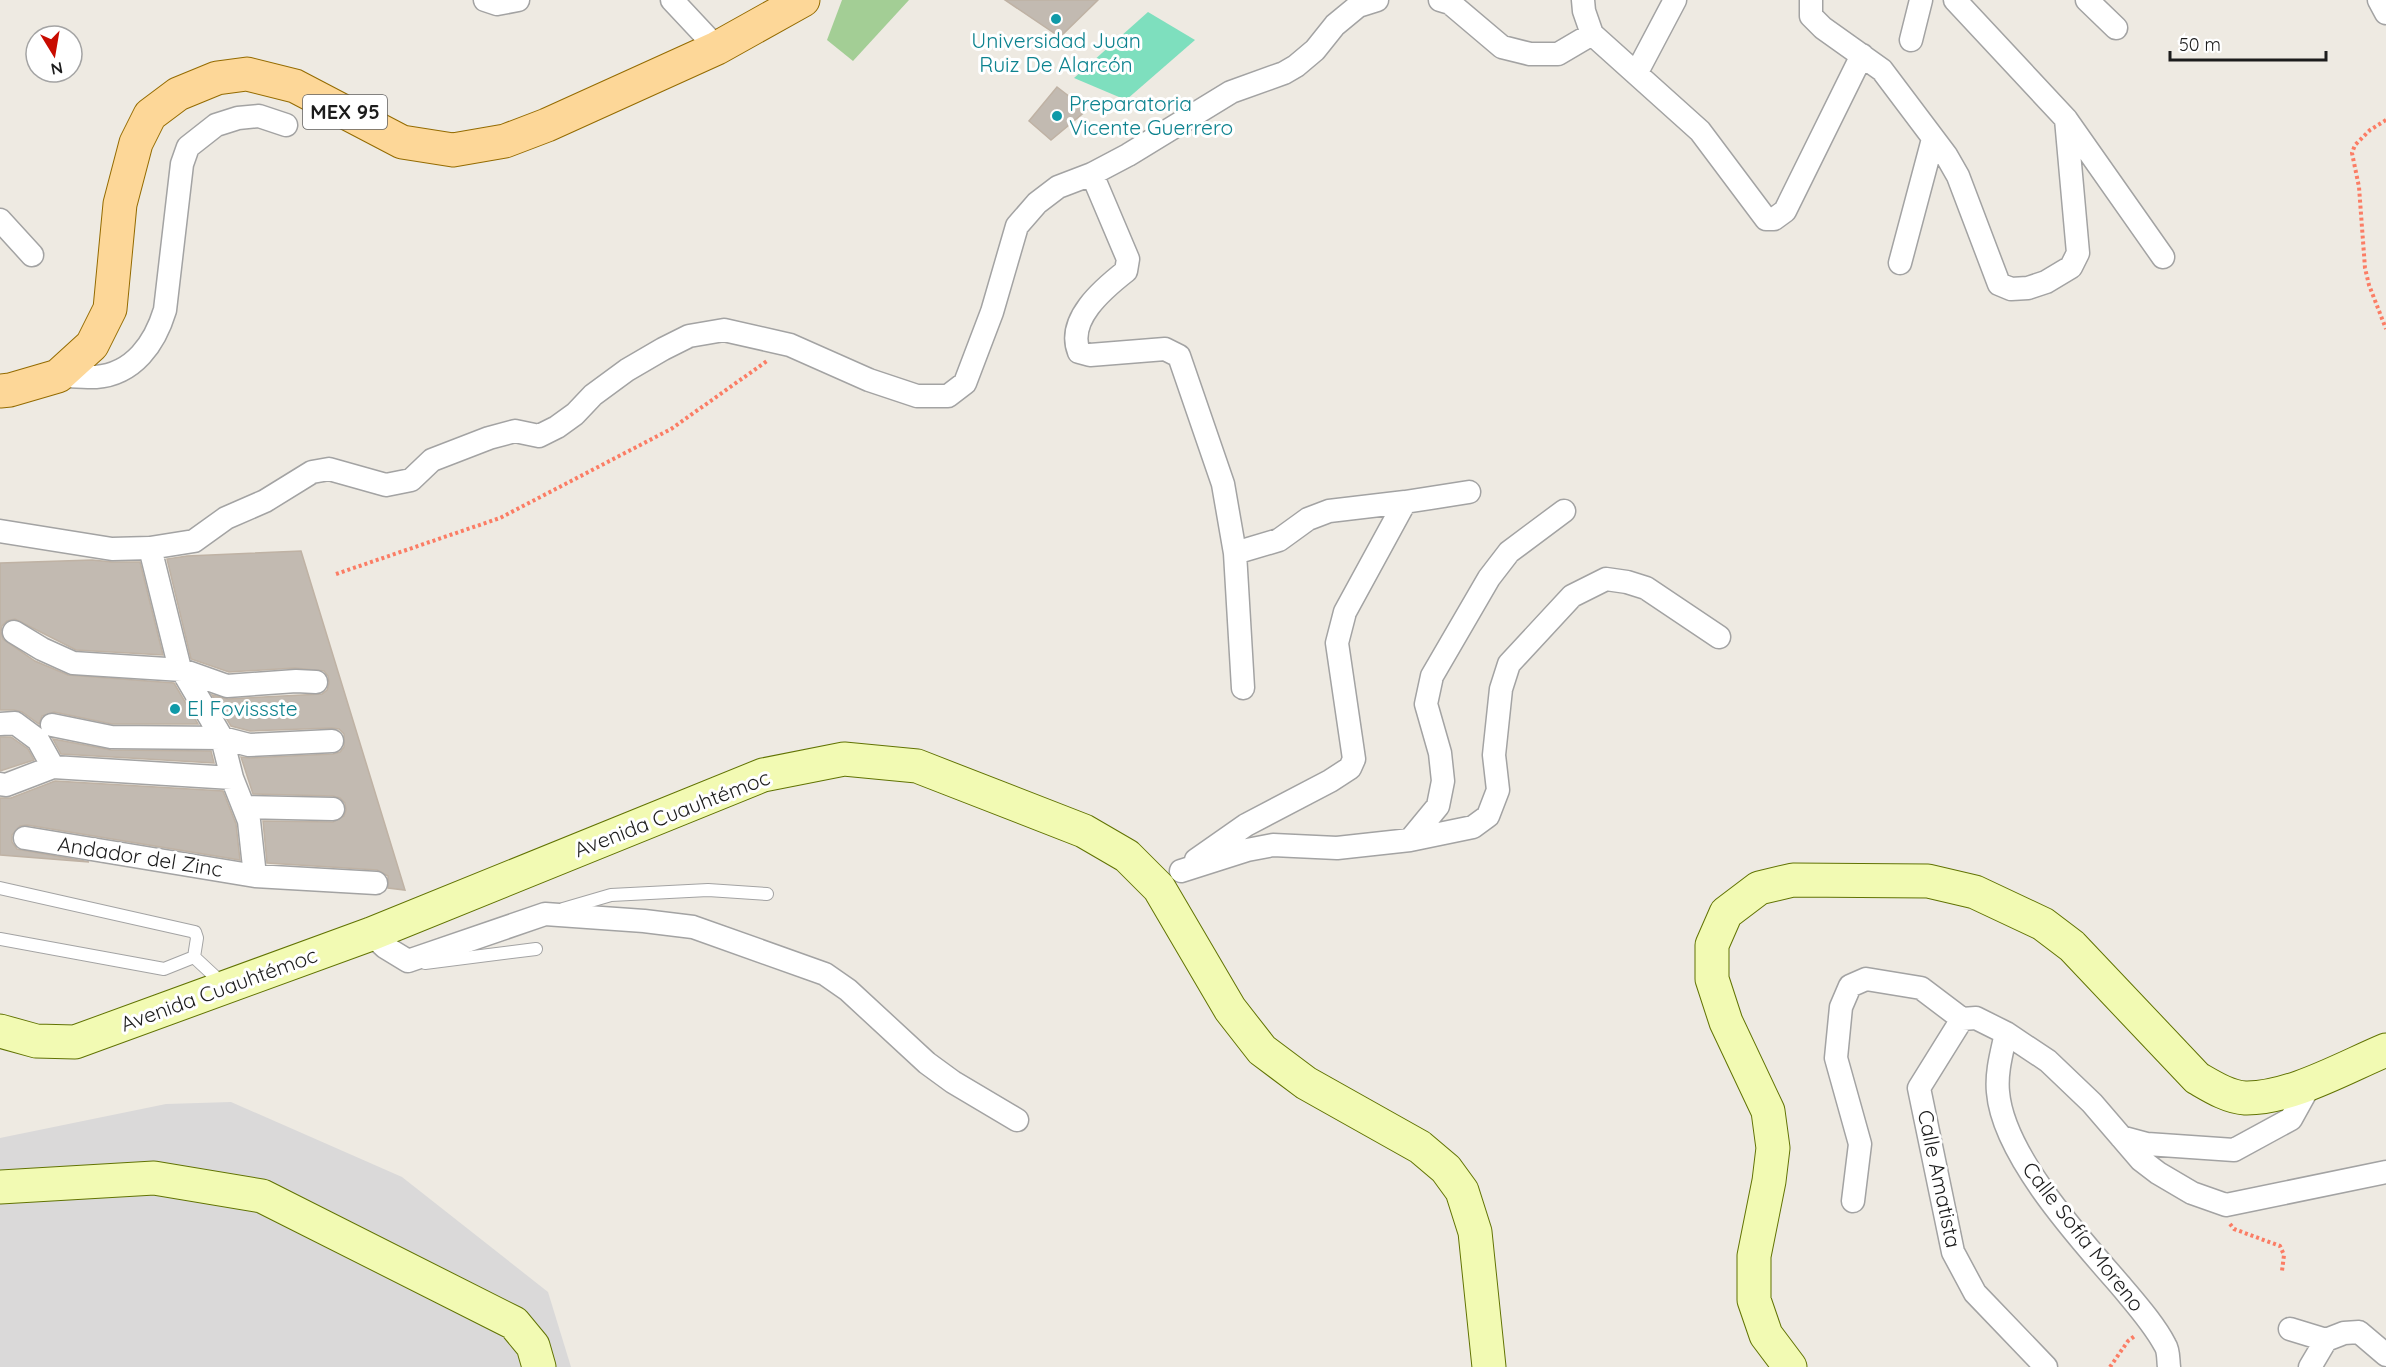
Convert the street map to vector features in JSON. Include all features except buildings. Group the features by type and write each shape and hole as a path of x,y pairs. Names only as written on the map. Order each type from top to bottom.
{"main road":[{"name":"MEX 95","path":"0,391 58,376 92,345 110,309 120,204 136,143 150,115 178,94 217,78 247,74 295,86 402,142 453,150 505,141 536,129 717,48 803,0"},
{"name":"Avenida Cuauhtémoc","path":"0,1032 36,1041 75,1042 371,934 763,775 844,759 917,766 1084,831 1170,880 1230,1009 1262,1050 1306,1083 1420,1147 1446,1169 1462,1191 1475,1232 1489,1367"},
{"path":"1790,1367 1766,1335 1754,1300 1754,1256 1773,1148 1768,1111 1726,1022 1712,979 1712,945 1726,913 1759,888 1793,880 1928,881 1975,892 2043,924 2072,946 2197,1078 2220,1091 2243,1098 2271,1095 2312,1082 2386,1050"},
{"path":"0,1187 153,1178 262,1196 514,1323 533,1346 539,1367"}],"street":[{"path":"484,0 497,4 518,0"},
{"path":"672,0 717,48"},
{"path":"0,531 112,549 150,548 194,541 226,518 265,501 312,472 329,469 386,485 411,480 432,460 489,438 515,431 539,436 558,427 575,414 592,395 627,370 689,336 724,330 790,345 869,380 917,396 948,396 965,383 993,312 1017,226 1037,203 1058,187 1092,174 1232,92 1284,73 1296,66 1315,50 1342,18 1358,6 1377,0"},
{"path":"1583,0 1584,11 1592,34 1700,131 1766,219 1774,219 1785,211 1862,54"},
{"path":"1637,72 1675,0"},
{"path":"1811,0 1811,16 1822,28 1882,70 1946,155 1958,176 1999,284 2011,289 2028,288 2046,282 2071,267 2078,254 2066,119"},
{"path":"1911,40 1921,0"},
{"path":"1954,0 2066,119 2163,257"},
{"path":"2087,0 2116,28"},
{"path":"2379,0 2386,13"},
{"path":"1446,1 1502,47 1530,54 1558,54 1592,34"},
{"path":"58,376 98,377 118,371 138,359 158,332 165,310 182,164 188,147 216,125 238,118 259,116 286,125"},
{"path":"1900,263 1933,139"},
{"path":"1092,174 1128,259 1128,266 1126,271 1095,297 1077,330 1075,342 1079,352 1090,355 1165,350 1179,356 1223,484 1235,554 1243,687"},
{"path":"0,220 32,255"},
{"path":"1235,554 1279,540 1308,519 1329,511 1469,492"},
{"path":"1170,880 1246,825 1350,768 1354,759 1337,643 1345,612 1405,502"},
{"path":"1410,840 1438,806 1443,781 1440,753 1426,704 1432,676 1489,578 1509,552 1564,511"},
{"path":"150,548 182,670 222,738 232,778 249,821 255,876"},
{"path":"1170,880 1247,850 1273,845 1337,848 1410,840 1473,827 1488,816 1498,790 1494,755 1501,689 1509,664 1572,596 1606,579 1646,588 1719,637"},
{"path":"14,632 42,649 73,663 182,670 227,686 296,681 316,682"},
{"path":"0,724 15,723 38,740 53,767"},
{"path":"52,725 111,737 222,738 249,746 332,741"},
{"path":"0,784 6,784 53,767 232,778"},
{"path":"244,807 333,809"},
{"name":"Andador del Zinc","path":"25,838 255,876 376,883"},
{"path":"371,934 385,947 408,961 545,914 693,927 825,974 848,990 927,1063 953,1082 1017,1120"},
{"path":"1853,1201 1860,1144 1836,1058 1841,1007 1850,986 1866,979 1920,988 1962,1019 1976,1017 2006,1033 2048,1061 2092,1103 2141,1160 2192,1193 2226,1206 2386,1172"},
{"name":"Calle Amatista","path":"1962,1019 1919,1088 1953,1252 1975,1293 2046,1367"},
{"name":"Calle Sofía Moreno","path":"2006,1033 1997,1079 1998,1095 2004,1121 2016,1150 2080,1239 2150,1323 2166,1346 2169,1367"},
{"path":"2121,1137 2147,1144 2234,1150 2291,1119 2312,1082"},
{"path":"2290,1329 2326,1340"},
{"path":"2310,1367 2326,1340 2344,1333 2359,1332 2386,1355"}],"lane":[{"path":"0,888 195,932 197,938 194,957"},
{"path":"545,914 611,895 708,890 766,894"},
{"path":"0,939 164,969 194,957"},
{"path":"408,961 431,963 536,949"},
{"path":"194,957 226,987"}],"path":[{"path":"2386,120 2370,130 2355,145 2352,153 2359,188 2365,268 2386,329"},
{"path":"336,574 510,512 671,429 790,345"},
{"path":"2234,1228 2280,1246 2284,1255 2282,1271"},
{"path":"2110,1367 2128,1341 2150,1323"}],"shaded area":[{"path":"231,1102 402,1177 548,1292 571,1367 0,1367 0,1138 166,1104"}],"green space":[{"path":"842,0 909,0 853,61 827,40"},
{"path":"1148,12 1195,40 1126,100 1074,78"}],"place":[{"name":"Universidad Juan Ruiz De Alarcón","path":"1056,19"},
{"name":"Preparatoria Vicente Guerrero","path":"1057,116"},
{"name":"El Fovissste","path":"175,709"}]}
